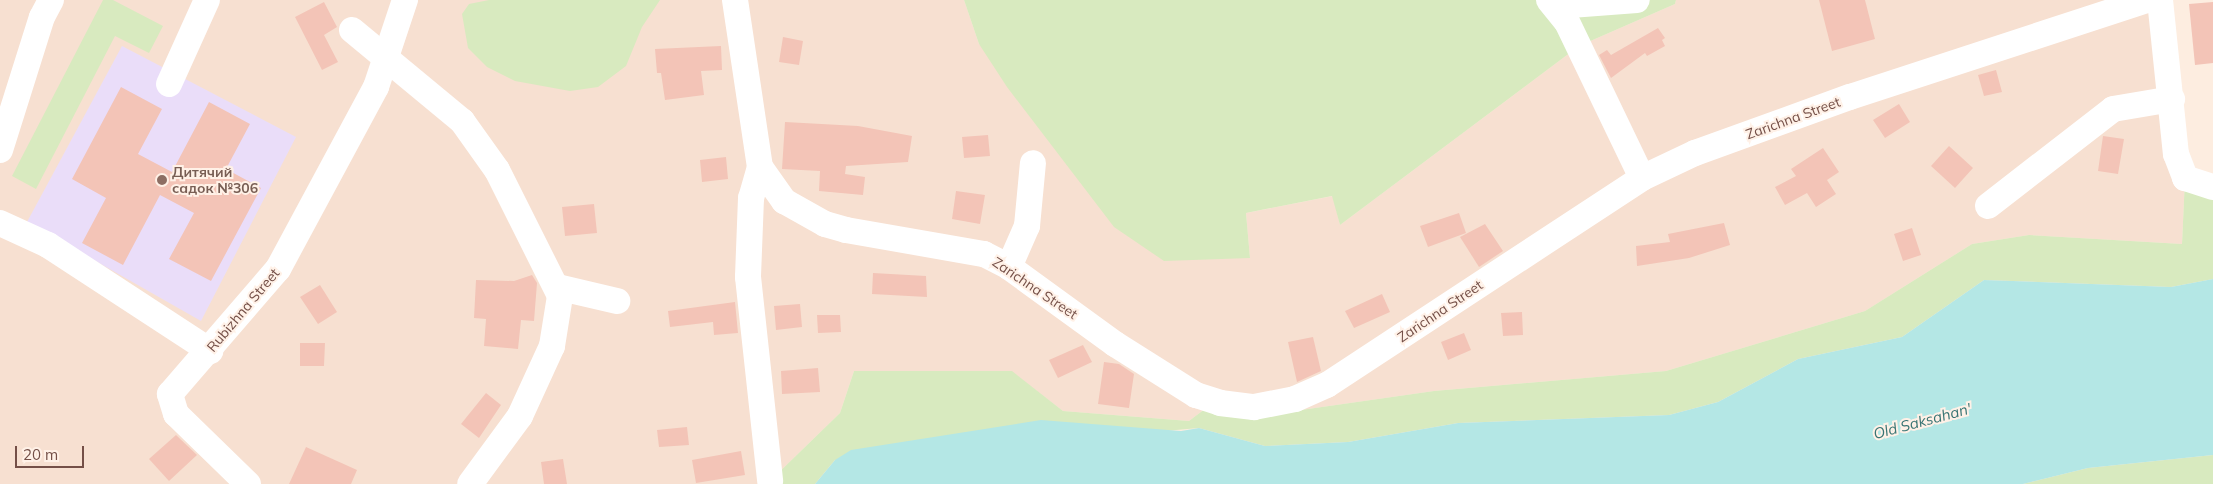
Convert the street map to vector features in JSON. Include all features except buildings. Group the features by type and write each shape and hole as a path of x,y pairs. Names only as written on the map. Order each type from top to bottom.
{"street":[{"path":"1,145 42,17 51,0"},
{"path":"169,84 207,0"},
{"name":"Rubizhna Street","path":"248,484 189,429 171,403 170,394 210,351 278,269 376,87 405,0"},
{"name":"Zarichna Street","path":"735,0 760,167 751,198 748,277 770,481"},
{"path":"1637,0 1553,3 1642,178"},
{"name":"Zarichna Street","path":"760,167 784,201 825,224 984,254 1009,267 1115,344 1196,395 1220,403 1273,405 1312,394 1354,369 1642,178 1696,153 1850,98 2146,0"},
{"path":"2160,0 2172,99 2176,154 2185,178 2213,186"},
{"path":"352,30 387,56 462,122 497,170 557,287 560,304 552,346 520,416 470,484"},
{"path":"1988,206 2112,109 2172,99"},
{"path":"1009,267 1027,226 1034,163"},
{"path":"0,223 48,245 210,351"},
{"path":"557,287 617,301"}],"shaded area":[{"path":"0,0 964,0 979,44 1250,258 1246,213 1333,196 1340,225 1579,46 1675,4 1676,0 2160,0 2185,178 2182,244 2029,235 1972,244 1865,311 1666,371 1434,391 1294,411 1218,399 1189,421 1063,411 1012,372 854,371 840,413 770,481 763,484 0,484"},
{"name":"Дитячий садок №306","path":"122,46 296,137 201,321 27,222"}],"green space":[{"path":"103,0 113,0 163,26 149,53 115,36 36,189 12,176"},
{"path":"489,0 660,0 642,27 626,66 598,87 570,91 515,81 487,67 468,48 462,14 469,4"},
{"path":"964,0 1676,0 1675,4 1579,46 1340,225 1332,196 1246,213 1250,258 1164,261 1114,227 1007,87 979,44"},
{"path":"2185,178 2213,187 2213,279 2171,287 1984,280 1902,337 1798,359 1718,402 1669,415 1458,423 1348,442 1265,446 1199,428 835,460 815,484 763,484 770,481 840,413 854,371 1012,371 1063,411 1189,421 1218,399 1294,411 1434,391 1666,371 1865,311 1972,244 2029,235 2182,244"},
{"path":"2213,455 2213,484 2023,484 2088,468"}],"water":[{"name":"Old Saksahan'","path":"2213,279 2213,455 2088,468 2023,484 815,484 835,460 851,450 1041,420 1181,431 1199,428 1265,446 1348,442 1458,423 1669,415 1718,402 1798,359 1902,337 1984,280 2171,287"}],"place":[{"name":"Дитячий садок №306","path":"162,180"}]}
